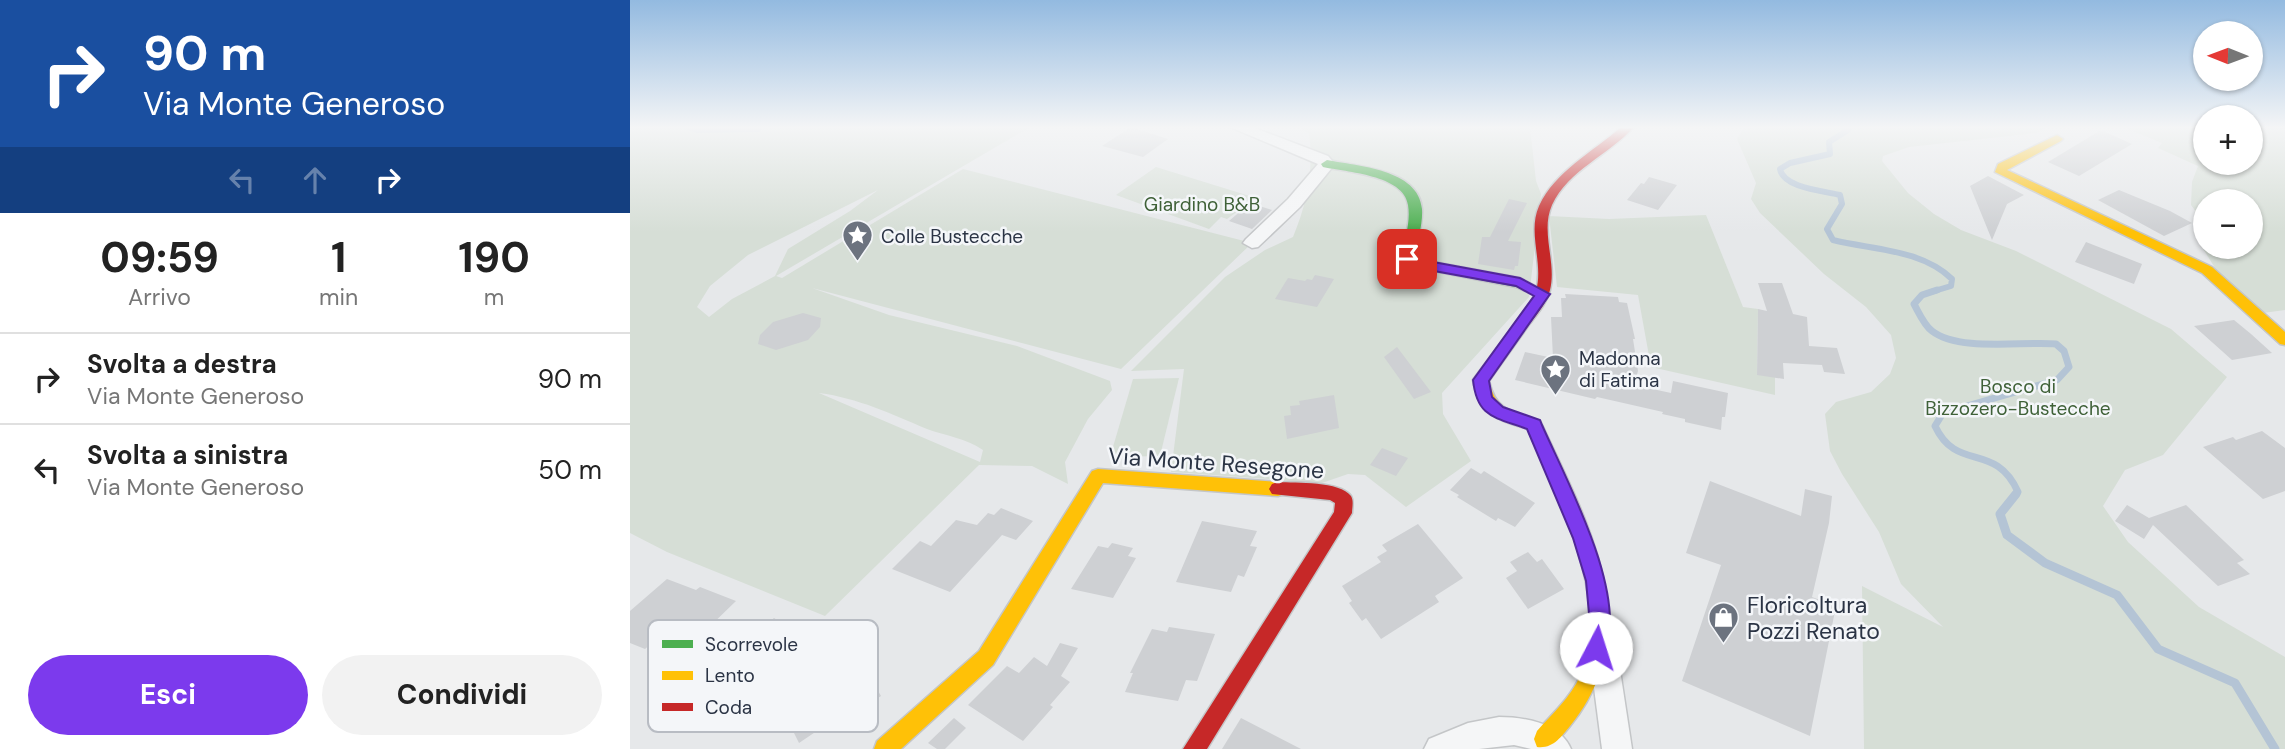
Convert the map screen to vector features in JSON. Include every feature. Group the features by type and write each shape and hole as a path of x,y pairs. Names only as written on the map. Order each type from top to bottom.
{"street":[{"path":"1585,162 1570,174 1546,205 1541,219 1545,274 1543,294 1481,380 1484,400 1497,412 1534,425 1582,538 1595,581 1617,749"},
{"path":"2011,162 2001,167 2001,172 2207,270 2285,340"},
{"path":"1252,243 1294,203 1327,164 1389,178 1404,184 1410,190 1414,200 1407,259 1412,263 1520,283 1543,294"},
{"name":"Via Monte Resegone","path":"885,749 986,658 1098,476 1333,493 1344,500 1343,513 1194,749"},
{"path":"1439,749 1472,734 1507,730 1533,734 1550,744 1592,672 1601,625"}],"green space":[{"path":"630,162 970,162 776,276 782,278 963,169 1252,243 1121,369 812,288 889,315 1017,346 1110,381 1112,390 1088,419 1065,462 1068,484 1032,466 979,465 825,616 667,552 630,533","holes":["878,190 850,211 788,249 775,276 732,299 709,317 697,307 710,286 748,255","819,393 833,395 970,443 983,450 980,462"]},
{"path":"1311,162 1534,162 1541,194 1529,297 1442,393 1443,414 1471,461 1406,507 1365,475 1348,474 1322,483 1171,472 1184,369 1131,371 1225,277 1265,250 1293,237 1306,199"},
{"name":"Bosco di Bizzozero-Bustecche","path":"1747,162 1883,162 1908,193 1934,214 1961,230 2016,251 2171,329 2227,377 2163,455 2125,470 2103,506 2128,542 2199,607 2285,657 2285,749 1864,749 1862,586 1943,627 1901,584 1879,532 1830,451 1825,414 1836,402 1871,392 1890,374 1896,358 1891,335 1866,307 1824,274 1760,213 1751,199 1756,183"},
{"path":"2263,162 2285,162 2285,310 2263,313 2220,276 2209,259 2263,259 2263,189 2193,189 2193,208 2192,182 2195,175 2263,175"},
{"name":"Giardino B&B","path":"1156,167 1256,198 1227,219 1221,217 1209,229 1116,195"},
{"path":"1706,215 1743,307 1758,309 1757,374 1775,377 1775,395 1651,367 1638,295 1557,287 1549,216 1609,219"},
{"path":"1179,378 1160,456 1110,457 1133,379"}],"building":[{"path":"2048,162 2102,162 2079,176"},
{"path":"1988,176 2024,195 2007,204 1992,240 1970,186"},
{"path":"1649,177 1677,185 1658,210 1627,200"},
{"path":"2119,190 2192,223 2164,236 2098,200"},
{"path":"1509,199 1527,203 1508,241 1521,242 1518,266 1515,266 1514,270 1478,264 1482,237 1490,237"},
{"path":"1250,203 1272,210 1252,229 1229,221"},
{"path":"2086,242 2142,264 2134,284 2075,262"},
{"path":"1315,275 1334,279 1317,307 1275,299 1288,278 1305,281 1312,280"},
{"path":"1758,283 1782,283 1793,314 1807,317 1809,346 1837,348 1845,374 1824,372 1822,365 1783,363 1784,379 1757,375 1758,309 1767,311"},
{"path":"1565,294 1618,297 1619,302 1627,303 1635,339 1638,371 1634,385 1671,393 1673,381 1728,393 1721,430 1685,422 1685,419 1662,414 1663,412 1515,380 1525,352 1553,358 1551,317 1562,317 1561,298 1566,298"},
{"path":"803,313 821,318 820,327 808,340 776,350 758,344 760,335 773,322"},
{"path":"2234,320 2272,353 2232,360 2194,326"},
{"path":"1397,347 1431,392 1414,399 1384,357"},
{"path":"1334,395 1339,428 1287,439 1284,416 1291,415 1290,406 1300,405 1299,401"},
{"path":"2262,431 2285,448 2285,491 2263,499 2203,447"},
{"path":"1382,448 1408,458 1396,476 1370,465"},
{"path":"1471,468 1481,474 1484,471 1535,503 1515,527 1498,518 1496,521 1450,490"},
{"path":"1710,481 1801,516 1805,489 1832,496 1829,523 1812,597 1836,606 1810,736 1682,681 1721,565 1686,553"},
{"path":"2127,505 2149,518 2186,505 2244,560 2237,563 2250,574 2218,586 2153,525 2144,539 2115,521"},
{"path":"1001,508 1033,521 1016,540 1002,535 950,592 892,569 920,541 931,546 956,520 977,525 988,513 994,515"},
{"path":"1202,521 1257,531 1250,546 1257,547 1244,577 1238,575 1231,592 1176,582"},
{"path":"1418,524 1463,578 1435,596 1439,602 1381,639 1366,618 1362,621 1349,603 1352,601 1342,586 1381,562 1377,557 1387,551 1382,545"},
{"path":"1112,543 1133,548 1128,556 1136,558 1113,598 1071,589 1098,546 1108,548"},
{"path":"1528,552 1537,562 1542,559 1564,589 1528,609 1506,578 1517,571 1510,562"},
{"path":"667,579 696,590 700,587 736,601 716,620 648,620 648,646 645,649 630,643 630,611"},
{"path":"1169,627 1215,634 1197,681 1186,680 1178,701 1125,692 1133,673 1130,673 1152,629 1167,632"},
{"path":"1060,643 1078,648 1061,676 1070,682 1050,705 1053,707 1023,741 968,705 1007,666 1019,673 1034,657 1047,666"},
{"path":"954,718 966,728 945,749 937,749 928,743"},
{"path":"1241,718 1301,749 1222,749"},
{"path":"794,732 815,732 799,743"}],"waterway":[{"path":"1795,162 1780,169 1788,181 1805,188 1840,195 1842,204 1827,229 1833,240 1911,256 1940,269 1952,279 1951,286 1931,292"},
{"path":"1931,292 1937,290"},
{"path":"1931,292 1922,295 1914,304 1929,328 1944,337 1974,344 2056,344 2064,351 2069,367 2057,380 1943,413 1935,426 1954,449 1987,461 2009,476 2018,492 2015,496"},
{"path":"2016,494 2000,514 2007,535 2045,563 2117,595 2158,649 2235,683 2275,749"}],"traffic: fast":[{"path":"1327,164 1376,174 1401,184 1409,191 1414,200 1415,214 1407,259 1413,263 1520,283 1543,294"}],"traffic: slow":[{"path":"2012,162 2002,167 2001,172 2207,270 2285,340"},
{"path":"1526,319 1481,380 1483,392 1487,401 1498,412 1534,425 1574,514 1594,579 1599,612 1598,644 1591,674 1577,700 1545,739"},
{"path":"885,749 986,658 1098,476 1278,489"}],"traffic: jam":[{"path":"1526,319 1540,298 1545,280 1541,226 1546,205 1562,182 1585,162"},
{"path":"1194,749 1343,513 1344,500 1333,493 1278,489"}],"place":[{"name":"Colle Bustecche","path":"858,263"},
{"name":"Madonna di Fatima","path":"1556,396"},
{"name":"Floricoltura Pozzi Renato","path":"1724,645"}],"route":[{"path":"1407,259 1412,263 1520,283 1543,294 1481,380 1484,400 1497,412 1534,425 1582,538 1595,581 1601,625 1596,648"}]}
